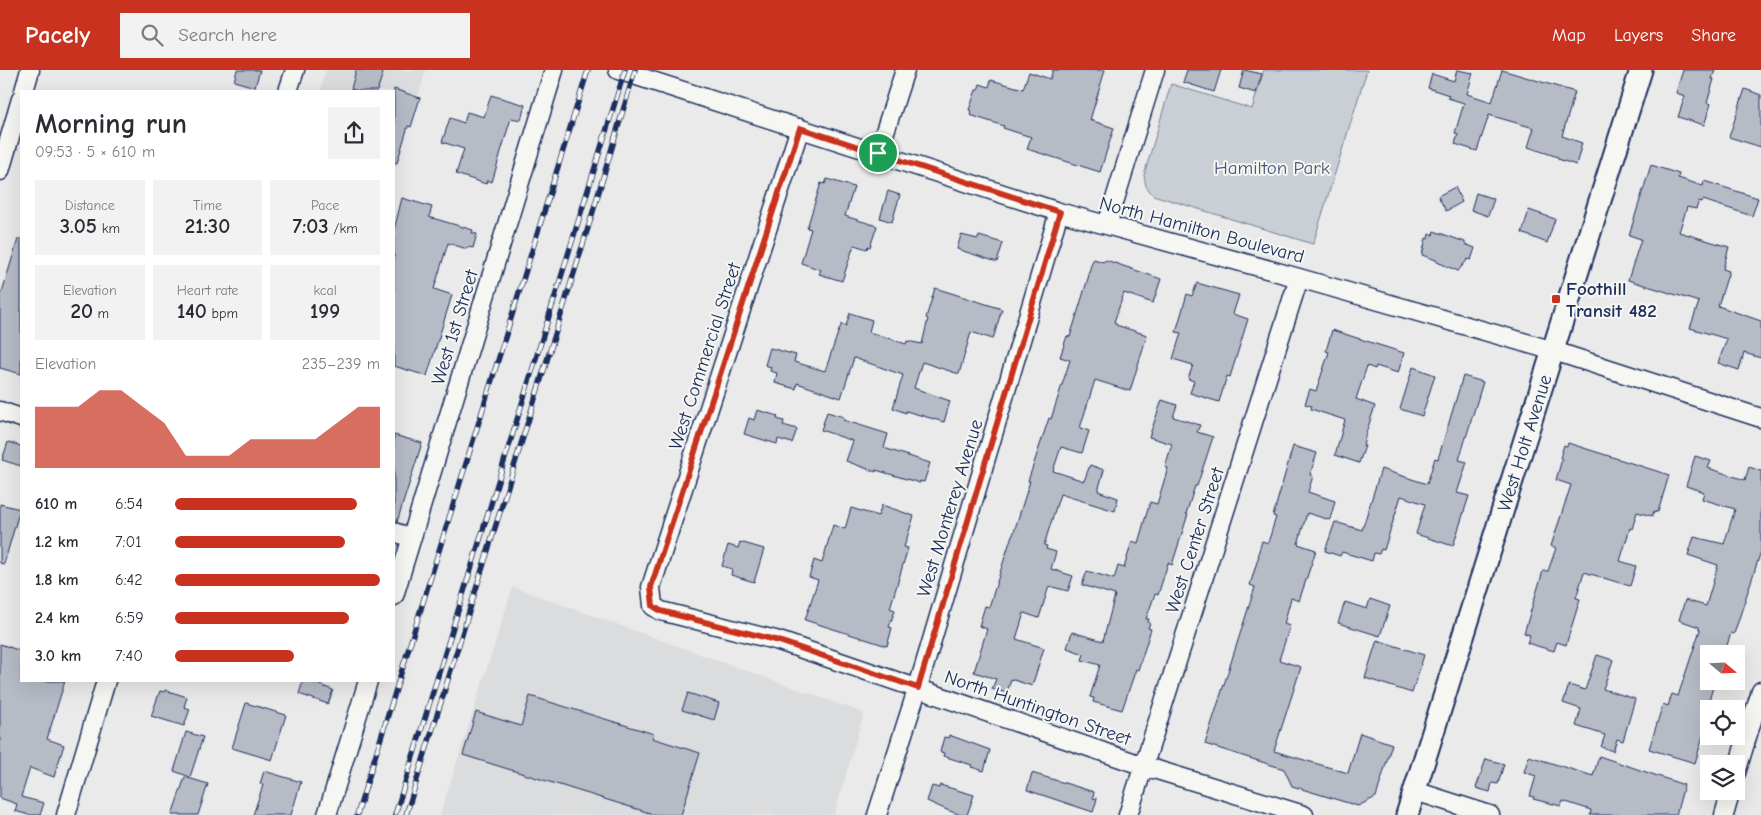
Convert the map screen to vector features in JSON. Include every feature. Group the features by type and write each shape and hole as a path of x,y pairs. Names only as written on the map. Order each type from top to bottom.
{"main road":[{"name":"West Holt Avenue","path":"1407,815 1641,70"}],"street":[{"path":"24,90 30,70"},
{"path":"288,90 295,70"},
{"name":"West 1st Street","path":"395,593 554,70"},
{"path":"878,153 905,70"},
{"path":"1107,225 1155,70"},
{"name":"North Hamilton Boulevard","path":"626,73 1060,212 1554,351 1761,418"},
{"path":"0,171 20,102"},
{"name":"West Commercial Street","path":"651,598 651,587 800,128"},
{"name":"West Monterey Avenue","path":"877,815 918,688 1060,212"},
{"name":"West Center Street","path":"1128,815 1299,278"},
{"path":"0,411 20,418"},
{"path":"395,532 412,538"},
{"name":"North Huntington Street","path":"651,598 653,606 661,611 779,641 1144,766 1304,815"},
{"path":"66,815 106,682"},
{"path":"327,815 368,682"},
{"path":"1741,755 1761,691"},
{"path":"1415,791 1490,815"},
{"path":"1724,815 1728,800"}],"shaded area":[{"path":"326,70 426,70 395,169 395,90 320,90"},
{"path":"513,587 864,713 834,815 440,815"}],"green space":[{"name":"Hamilton Park","path":"1264,70 1367,70 1313,244 1153,195 1146,186 1144,175 1171,84 1252,109"}],"building":[{"path":"237,70 260,70 255,87 234,81"},
{"path":"356,70 384,70 377,90 351,89"},
{"path":"1053,70 1105,70 1090,120 1114,128 1100,172 1027,149 1031,137 970,115 971,111 969,110 980,84 989,87 991,80 1023,89 1029,72 1050,79"},
{"path":"1187,70 1221,70 1214,92 1183,82"},
{"path":"1244,70 1262,74 1256,93 1239,88"},
{"path":"1457,70 1473,73 1467,94 1492,102 1502,70 1575,92 1562,136 1582,143 1576,165 1528,147 1534,128 1489,115 1477,151 1455,144 1458,134 1455,133 1464,103 1448,98 1449,95 1428,88 1432,74 1454,81"},
{"path":"1683,70 1715,70 1707,103 1711,104 1704,125 1678,117 1685,96 1676,93"},
{"path":"1745,89 1761,95 1761,147 1729,137"},
{"path":"394,90 420,98 411,127 408,126 397,163 395,162"},
{"path":"491,95 525,105 521,120 511,118 492,182 487,180 486,184 456,174 464,149 442,142 450,118 464,123 467,112 484,117"},
{"path":"1651,165 1679,174 1678,178 1703,186 1704,181 1758,198 1752,216 1703,200 1702,202 1699,201 1696,209 1687,207 1679,232 1729,247 1723,269 1729,271 1718,306 1761,321 1761,358 1744,353 1739,370 1718,363 1727,339 1690,328 1699,302 1628,280 1641,239 1629,235"},
{"path":"827,179 854,187 845,216 877,226 870,247 868,246 867,249 854,245 842,281 819,274 821,270 801,263 811,229 807,228 821,183 825,184"},
{"path":"1455,187 1462,202 1446,211 1438,196"},
{"path":"888,191 900,195 892,222 880,218"},
{"path":"1476,193 1494,199 1488,216 1471,210"},
{"path":"402,198 432,207 429,217 473,230 472,233 477,234 473,248 468,247 467,249 448,243 434,289 452,295 427,376 395,366 395,226"},
{"path":"1529,210 1555,219 1547,243 1522,233"},
{"path":"1434,231 1465,242 1465,244 1475,248 1471,260 1468,259 1458,271 1422,255 1426,238 1428,239 1429,234 1433,235"},
{"path":"961,235 978,239 979,236 1003,243 997,262 957,249"},
{"path":"18,239 20,239 20,374 0,368 0,292 2,292"},
{"path":"1094,259 1103,262 1106,260 1161,279 1153,303 1124,293 1114,322 1116,325 1147,335 1130,391 1095,380 1080,428 1089,431 1082,453 1061,447 1053,471 1084,481 1090,465 1104,470 1098,491 1118,498 1115,511 1060,494 1044,545 1047,546 1046,549 1056,552 1051,569 1073,576 1068,591 1049,586 1039,618 1024,613 1016,639 1044,648 1032,686 1011,679 1007,693 992,689 996,679 974,672 987,629 979,626 985,606 989,607 1030,481 1028,481 1070,360 1060,357 1067,336 1070,337"},
{"path":"1197,283 1239,295 1233,314 1248,319 1230,377 1227,376 1219,402 1190,393 1194,381 1188,379 1193,365 1173,359 1181,333 1176,332 1187,294 1192,296"},
{"path":"935,288 1002,309 993,339 971,332 959,374 922,362 914,388 950,401 944,422 893,408 903,375 854,358 841,398 797,383 796,389 775,383 777,373 770,371 771,367 765,365 770,348 796,355 794,362 825,371 839,330 842,324 846,326 850,313 872,320 869,332 906,344 907,341 922,344 928,319 926,318"},
{"path":"1332,330 1404,353 1398,373 1376,366 1375,369 1367,366 1356,399 1375,406 1359,463 1335,455 1345,420 1311,409 1312,406 1305,404 1310,389 1316,391 1329,352 1326,351"},
{"path":"1413,367 1435,375 1422,416 1400,409"},
{"path":"1463,376 1483,382 1459,460 1467,462 1457,493 1469,496 1453,546 1416,534 1425,504 1401,496 1384,550 1381,549 1379,554 1374,553 1372,561 1342,552 1340,556 1325,551 1335,522 1362,530 1381,469 1427,484 1435,458 1438,459"},
{"path":"1162,400 1177,405 1173,417 1200,425 1197,432 1213,437 1186,514 1188,514 1172,565 1168,563 1158,595 1155,594 1146,619 1149,619 1148,628 1151,629 1138,670 1136,669 1122,710 1093,702 1094,698 1090,697 1100,665 1082,660 1084,654 1067,648 1072,632 1103,641 1115,595 1082,585 1087,571 1114,579 1118,566 1124,568 1132,541 1138,543 1150,502 1157,504 1168,468 1165,467 1172,444 1149,437"},
{"path":"757,410 778,416 777,419 784,421 783,425 797,429 792,443 778,439 777,444 744,434 749,418 754,420"},
{"path":"827,412 844,417 843,420 888,434 884,448 930,463 924,482 920,481 920,483 876,470 876,472 846,461 853,441 821,430"},
{"path":"395,435 422,443 397,522 395,521"},
{"path":"8,442 20,446 20,466 2,460"},
{"path":"1568,443 1669,475 1658,512 1654,511 1652,516 1637,512 1632,529 1630,528 1620,561 1636,566 1630,586 1584,572 1576,598 1580,599 1566,645 1557,642 1554,651 1527,643 1530,635 1524,633 1543,571 1548,571 1556,548 1551,546 1571,485 1556,480 1564,445 1567,446"},
{"path":"1293,446 1317,453 1310,475 1313,476 1308,492 1335,501 1330,520 1307,513 1298,544 1316,550 1299,601 1291,598 1284,624 1290,626 1279,660 1301,667 1274,751 1348,773 1360,733 1392,744 1376,797 1358,806 1292,786 1284,769 1205,744 1255,587 1250,585 1262,541 1268,543 1276,517 1273,516"},
{"path":"1695,456 1711,461 1708,468 1745,480 1749,467 1761,471 1761,551 1734,634 1731,633 1727,645 1700,645 1700,690 1712,690 1709,700 1700,700 1700,745 1695,763 1649,749 1663,704 1668,706 1672,694 1678,696 1700,630 1699,627 1679,620 1685,600 1706,606 1718,565 1688,555 1694,537 1724,544 1735,509 1702,499 1704,492 1686,486"},
{"path":"0,504 20,509 4,564 0,563"},
{"path":"882,505 914,516 904,547 908,548 890,608 895,610 889,627 892,628 887,646 805,620 818,580 809,577 814,560 822,563 833,525 845,529 851,508 878,516"},
{"path":"740,542 764,549 754,582 731,575 732,569 722,566 728,545 738,548"},
{"path":"1370,599 1390,606 1380,636 1338,623 1345,602 1367,609"},
{"path":"1377,640 1424,655 1412,693 1365,678"},
{"path":"0,644 20,651 20,682 65,682 47,739 64,745 54,777 30,768 21,797 44,803 40,815 29,815 15,811 17,804 0,798"},
{"path":"1597,655 1613,660 1603,689 1635,699 1623,741 1617,739 1613,751 1601,747 1605,735 1576,726 1581,709 1563,703 1569,685 1585,690"},
{"path":"303,682 312,682 333,690 328,704 299,694"},
{"path":"165,690 187,697 184,707 190,709 184,726 151,716 160,691 165,692"},
{"path":"688,693 719,703 714,720 682,710"},
{"path":"530,696 654,734 652,738 700,753 681,815 656,815 463,755 476,712 521,726"},
{"path":"246,703 286,715 272,760 232,748"},
{"path":"186,732 203,737 190,777 174,771"},
{"path":"949,735 990,750 984,771 971,767 972,765 943,756 944,753 940,752 944,737 948,738"},
{"path":"1529,756 1593,776 1599,756 1684,785 1676,815 1590,815 1591,810 1563,801 1561,806 1533,799 1534,797 1530,796 1536,776 1524,772"},
{"path":"1486,759 1504,764 1498,784 1492,783 1490,792 1476,788"},
{"path":"264,771 301,782 291,815 253,815 263,785 260,784"},
{"path":"1032,773 1094,792 1093,798 1097,799 1093,812 1027,790"},
{"path":"185,777 208,784 198,815 172,815"},
{"path":"940,785 974,795 967,815 961,815 927,801 932,786 939,788"}],"railway":[{"path":"357,815 588,70"},
{"path":"395,815 625,70"},
{"path":"406,815 592,215 635,70"}],"place":[{"name":"Foothill Transit 482","path":"1556,299"}],"route":[{"path":"800,128 878,153 1060,212 918,688 779,641 661,611 653,606 651,598 651,587 800,128"}]}
